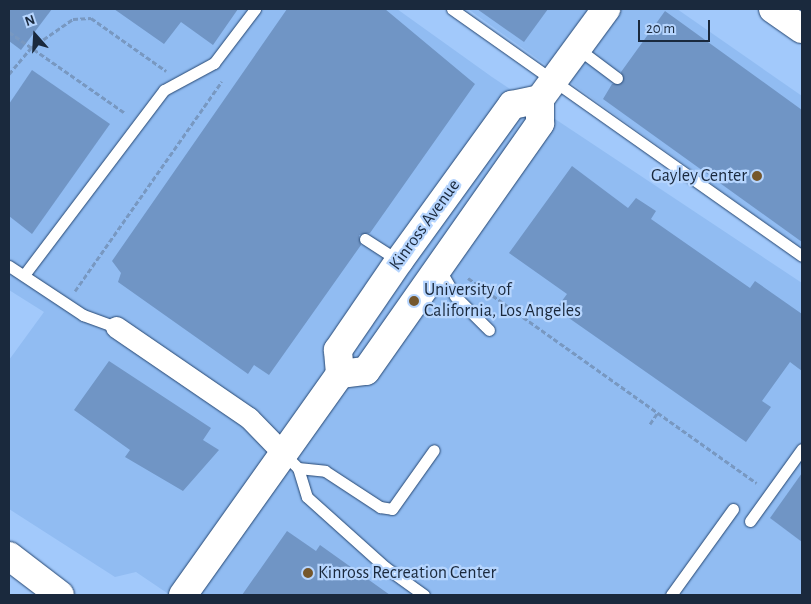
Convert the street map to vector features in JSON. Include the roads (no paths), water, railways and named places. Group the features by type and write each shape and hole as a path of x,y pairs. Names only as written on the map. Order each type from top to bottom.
{"street":[{"path":"547,89 606,9"},
{"path":"773,9 802,29"},
{"name":"Kinross Avenue","path":"547,89 540,123 366,371 340,374 338,350 399,261 512,105 547,89"},
{"path":"116,327 249,418 290,460"},
{"path":"183,595 290,460 340,374"},
{"path":"9,556 60,595"}],"lane":[{"path":"24,275 138,121 164,90 214,63 255,9"},
{"path":"452,9 547,89 802,256"},
{"path":"577,48 616,78"},
{"path":"365,239 399,261"},
{"path":"9,266 66,304 116,327"},
{"path":"439,268 455,296 489,330"},
{"path":"750,521 802,449"},
{"path":"290,460 325,471 380,507 392,509 434,450"},
{"path":"290,460 307,497 385,567 424,595"},
{"path":"671,595 733,509"}],"place":[{"name":"Gayley Center","path":"757,176"},
{"name":"University of California, Los Angeles","path":"414,301"},
{"name":"Kinross Recreation Center","path":"308,573"}]}
